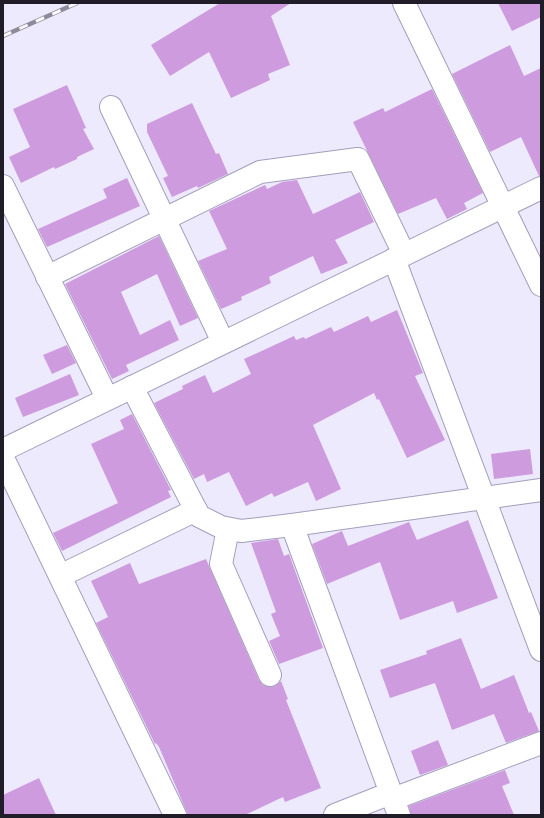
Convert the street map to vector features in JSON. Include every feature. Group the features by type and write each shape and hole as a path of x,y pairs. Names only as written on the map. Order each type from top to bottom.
{"street":[{"path":"404,3 504,206 541,285"},
{"path":"111,106 223,342"},
{"path":"47,277 260,172 358,159 399,256 484,498 541,650"},
{"path":"3,186 107,398"},
{"path":"3,450 107,398 541,188"},
{"path":"132,387 199,516 221,527 241,531 541,490"},
{"path":"3,458 175,815"},
{"path":"60,576 196,510"},
{"path":"292,525 394,802"},
{"path":"228,528 221,564 270,675"},
{"path":"335,815 394,802 541,743"}],"building":[{"path":"220,3 291,3 271,16 290,65 268,74 270,80 231,98 209,52 170,76 151,45"},
{"path":"498,3 541,3 541,17 512,31"},
{"path":"510,45 524,76 541,68 541,176 539,176 521,137 490,152 452,74"},
{"path":"67,85 86,128 83,129 94,149 77,157 77,159 55,169 54,167 21,183 9,157 30,147 13,109"},
{"path":"432,89 483,193 464,203 467,209 447,219 436,198 398,214 353,122 383,108 385,112"},
{"path":"192,103 216,154 219,153 228,174 198,188 197,186 172,197 163,178 168,176 147,132 147,124"},
{"path":"127,178 140,206 47,247 38,229 107,198 103,189"},
{"path":"297,180 313,214 360,192 374,222 335,240 348,263 321,274 313,256 269,277 271,283 241,297 242,300 221,309 198,261 227,249 209,211 265,185 267,189 282,182"},
{"path":"159,236 198,318 180,326 157,274 121,292 140,335 170,320 179,340 126,365 129,371 112,379 65,284"},
{"path":"397,310 423,373 415,376 445,440 407,458 379,399 377,400 374,393 313,425 341,489 316,501 308,482 274,497 272,493 246,506 229,472 207,482 204,474 194,479 154,403 183,389 182,386 205,375 213,393 251,374 244,359 294,336 296,340 304,337 305,339 331,327 334,332 368,316 371,322"},
{"path":"67,345 76,363 52,374 43,355"},
{"path":"70,374 79,395 23,417 15,398"},
{"path":"132,414 171,490 168,491 171,497 62,551 53,533 118,503 91,444 124,429 120,420"},
{"path":"530,449 533,474 494,479 491,454"},
{"path":"468,520 498,598 457,613 453,601 400,620 380,562 327,584 312,544 342,531 348,546 409,522 417,540"},
{"path":"278,539 284,556 289,554 323,648 279,664 269,641 280,636 271,614 276,612 251,543"},
{"path":"206,559 259,680 263,685 269,687 275,686 281,681 288,699 286,700 321,788 285,802 283,797 245,815 188,815 159,747 156,743 155,744 96,623 108,617 91,581 130,563 139,584"},
{"path":"461,638 481,689 514,675 529,713 531,712 539,731 506,743 494,714 452,730 435,683 390,698 380,670 427,654 426,651"},
{"path":"438,740 448,765 420,775 411,751"},
{"path":"505,770 510,783 502,786 514,815 411,815 409,806"},
{"path":"39,778 56,815 3,815 3,795"}],"railway":[{"path":"3,36 77,3"}]}
